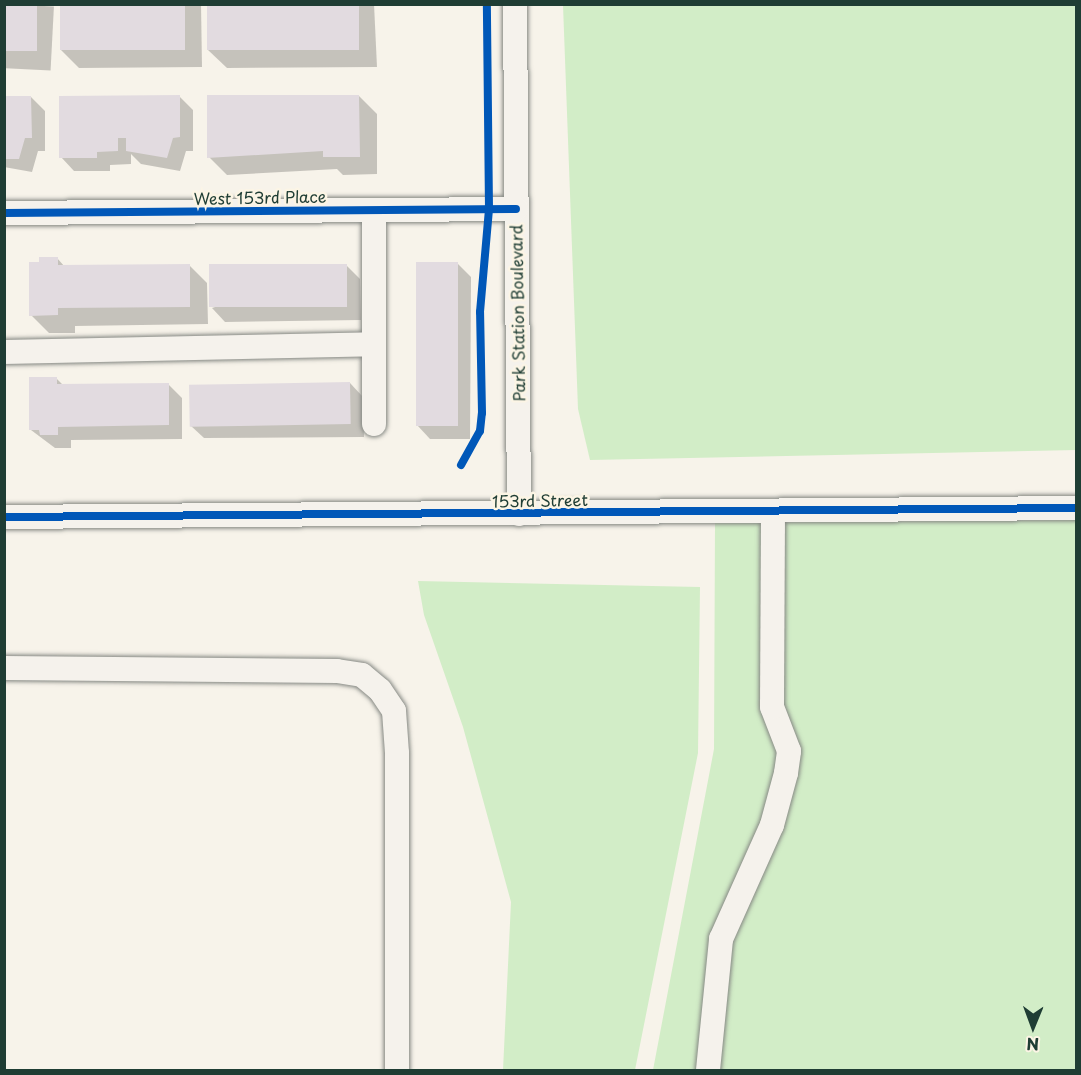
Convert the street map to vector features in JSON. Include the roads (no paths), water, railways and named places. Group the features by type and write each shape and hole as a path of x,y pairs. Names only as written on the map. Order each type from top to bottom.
{"street":[{"name":"Park Station Boulevard","path":"515,4 519,514"},
{"name":"West 153rd Place","path":"4,213 516,209"},
{"path":"374,210 374,424"},
{"path":"4,352 374,344"},
{"name":"153rd Street","path":"4,517 1077,508"},
{"path":"708,1071 721,939 772,825 786,773 789,751 772,707 773,512"},
{"path":"4,668 337,671 362,675 380,690 394,711 397,753 397,1071"}]}
